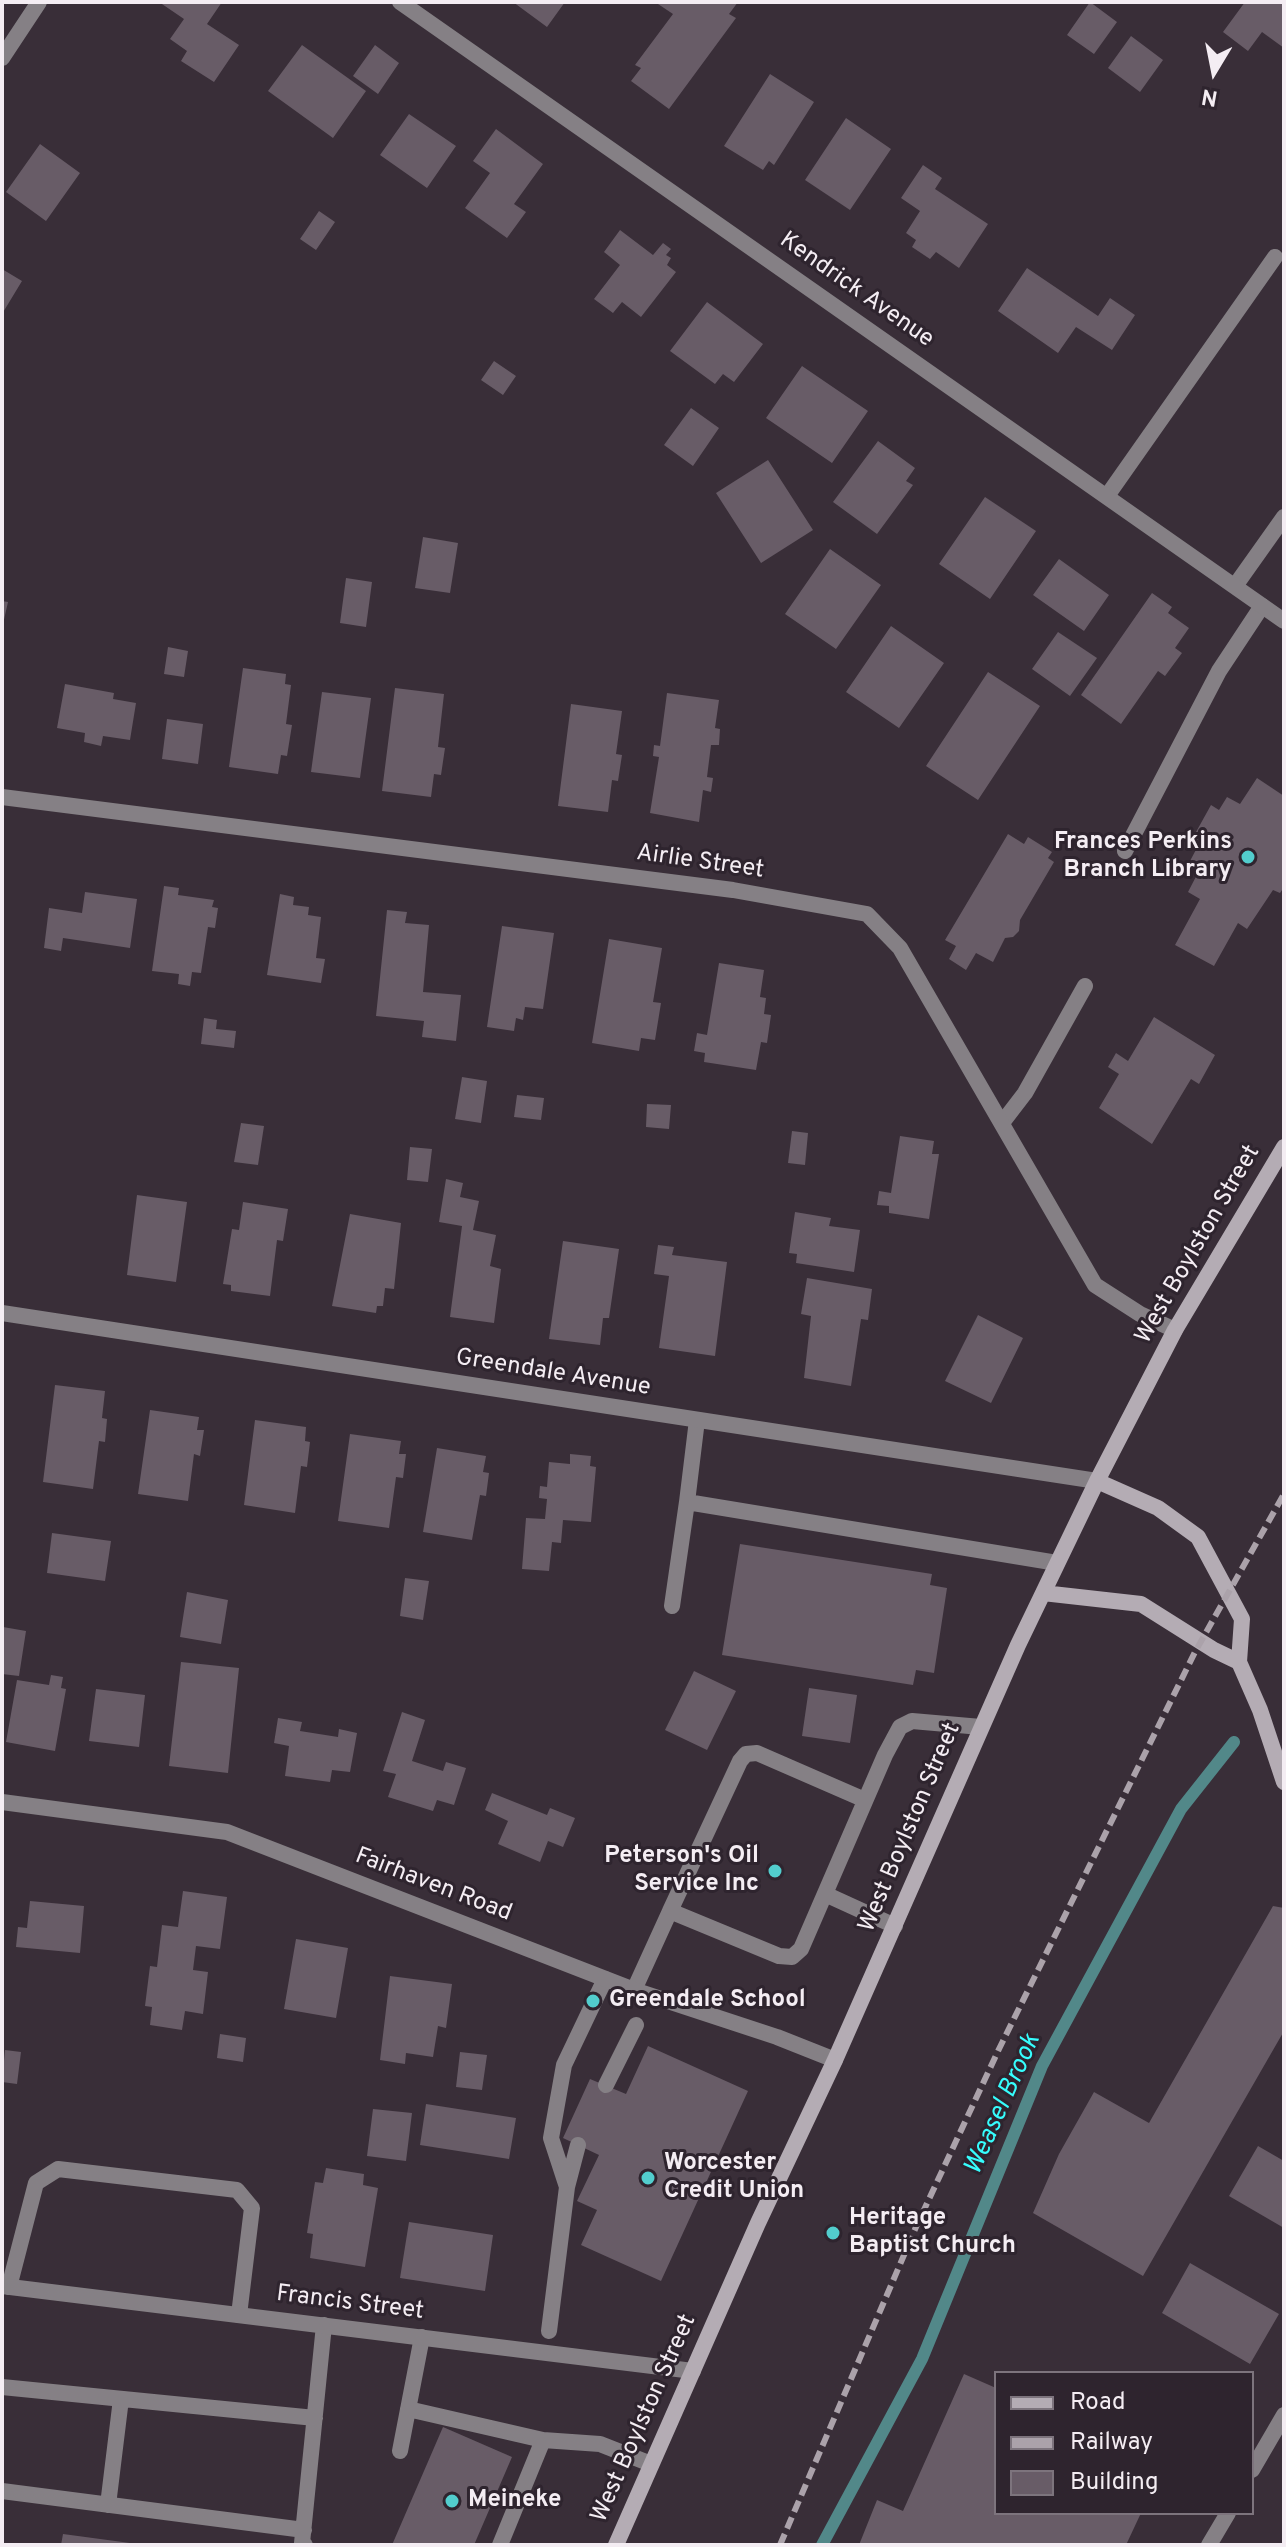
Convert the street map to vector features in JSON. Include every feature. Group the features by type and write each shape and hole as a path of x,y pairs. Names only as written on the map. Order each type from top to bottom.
{"main road":[{"name":"West Boylston Street","path":"616,2545 1057,1563 1175,1330 1284,1147"},
{"path":"1097,1481 1158,1508 1198,1537 1242,1619 1239,1662 1260,1710 1283,1777"},
{"path":"1043,1593 1141,1604 1214,1650 1239,1662"}],"street":[{"path":"2,58 39,2"},
{"name":"Kendrick Avenue","path":"400,2 1284,621"},
{"path":"1107,496 1275,257"},
{"path":"1235,586 1284,517"},
{"path":"1125,851 1219,671 1262,606"},
{"name":"Airlie Street","path":"2,797 733,890 867,914 900,948 1095,1285 1140,1314 1175,1330"},
{"path":"1002,1123 1025,1093 1085,986"},
{"name":"Greendale Avenue","path":"2,1313 1097,1481"},
{"path":"672,1606 697,1420"},
{"path":"687,1502 1057,1563"},
{"path":"670,1911 779,1956 792,1957 801,1949 892,1738 900,1727 912,1721 981,1727"},
{"path":"634,1990 740,1761 746,1754 757,1753 865,1800"},
{"name":"Fairhaven Road","path":"2,1802 227,1832 634,1990 777,2037 835,2060"},
{"path":"825,1894 895,1926"},
{"path":"567,2187 551,2138 564,2065 605,1979"},
{"path":"606,2085 636,2025"},
{"path":"549,2331 567,2187 578,2145"},
{"path":"6,2286 36,2183 58,2169 237,2190 252,2208 239,2315"},
{"name":"Francis Street","path":"6,2286 693,2371"},
{"path":"2,2491 108,2505 304,2539 324,2325"},
{"path":"400,2451 422,2337"},
{"path":"2,2387 315,2418"},
{"path":"108,2505 121,2399"},
{"path":"408,2409 543,2440 600,2444 651,2464"},
{"path":"1254,2467 1284,2415"},
{"path":"500,2545 543,2440"},
{"path":"1209,2545 1227,2515"}],"building":[{"path":"159,2 222,2 207,24 239,45 214,82 181,61 187,51 170,39 184,19"},
{"path":"513,2 565,2 547,27"},
{"path":"655,2 738,2 729,14 736,18 669,109 631,81 641,68 635,65 673,14"},
{"path":"1090,2 1117,22 1094,54 1067,35"},
{"path":"1245,2 1284,2 1284,48 1262,32 1248,51 1223,32"},
{"path":"1131,36 1163,60 1140,92 1108,68"},
{"path":"302,45 366,91 333,138 268,91"},
{"path":"375,45 399,63 378,94 353,76"},
{"path":"770,74 814,102 774,165 769,161 763,170 724,146"},
{"path":"409,114 456,146 427,188 380,155"},
{"path":"846,118 891,149 850,210 805,180"},
{"path":"496,129 543,164 514,204 526,212 507,238 465,208 490,173 473,161"},
{"path":"40,144 80,173 46,221 6,192"},
{"path":"923,165 942,178 935,189 988,224 959,268 936,252 930,259 912,247 916,240 906,233 920,211 901,198"},
{"path":"319,211 335,222 316,250 300,239"},
{"path":"620,230 653,255 663,243 671,249 666,255 671,258 667,265 676,272 641,317 622,302 613,313 594,299 620,265 604,252"},
{"path":"1027,268 1098,316 1110,298 1135,315 1112,350 1076,327 1058,353 998,311"},
{"path":"2,269 22,281 2,314"},
{"path":"707,302 763,344 734,382 723,374 715,384 670,351"},
{"path":"494,361 516,376 503,395 481,380"},
{"path":"802,366 868,411 832,463 766,418"},
{"path":"691,408 719,428 693,466 664,445"},
{"path":"878,441 915,468 906,481 913,485 877,534 833,502"},
{"path":"768,460 813,530 761,563 716,493"},
{"path":"985,497 1036,531 990,599 939,564"},
{"path":"423,537 458,543 450,593 415,588"},
{"path":"830,549 881,585 836,649 785,614"},
{"path":"1059,559 1109,595 1084,631 1033,595"},
{"path":"346,578 372,582 366,627 340,623"},
{"path":"1152,593 1172,607 1168,613 1189,628 1175,648 1182,653 1165,676 1158,671 1121,724 1081,695"},
{"path":"2,601 8,602 3,624 2,624"},
{"path":"891,626 944,663 899,728 846,692"},
{"path":"1058,632 1097,658 1070,696 1032,669"},
{"path":"168,647 188,651 184,677 164,674"},
{"path":"243,668 286,674 285,684 291,685 286,724 292,725 287,756 281,755 278,774 229,767"},
{"path":"988,672 1040,706 978,800 926,766"},
{"path":"65,684 114,693 113,699 136,703 130,740 103,736 101,746 84,742 85,733 57,728"},
{"path":"395,688 444,694 438,747 445,748 441,775 434,774 431,797 382,791"},
{"path":"322,692 371,698 360,778 311,772"},
{"path":"667,693 719,700 715,728 720,729 719,745 711,745 707,777 713,778 711,792 703,790 699,822 650,813 659,757 653,756 654,745 660,746"},
{"path":"571,704 622,711 616,754 622,755 618,781 612,780 608,812 558,806"},
{"path":"167,719 203,724 198,764 162,759"},
{"path":"1257,778 1284,796 1284,887 1280,893 1273,890 1247,929 1238,923 1214,966 1175,945 1200,899 1188,892 1201,867 1190,861 1199,844 1191,841 1211,805 1219,810 1227,797 1240,804"},
{"path":"1008,834 1024,844 1028,837 1052,852 1048,858 1054,862 1020,920 1019,931 1013,937 1005,938 993,962 976,953 966,970 949,959 956,946 945,940"},
{"path":"164,886 179,888 178,895 214,900 212,907 218,908 215,928 208,927 201,973 192,972 190,986 178,984 179,974 152,971"},
{"path":"85,892 137,899 130,948 63,938 61,951 44,948 49,908 82,913"},
{"path":"280,894 294,897 293,905 309,907 308,915 321,917 316,958 325,959 321,983 267,975"},
{"path":"387,910 407,912 405,923 429,925 423,992 461,995 456,1041 422,1037 424,1021 376,1016"},
{"path":"502,926 554,933 543,1009 525,1007 523,1020 516,1018 514,1031 487,1027"},
{"path":"609,939 662,948 653,1002 661,1003 655,1040 641,1038 639,1051 592,1043"},
{"path":"719,963 764,970 760,997 766,998 764,1014 771,1015 767,1043 761,1042 756,1070 704,1062 705,1053 694,1051 697,1033 707,1035"},
{"path":"1154,1017 1215,1055 1199,1084 1191,1079 1152,1144 1099,1108 1119,1074 1108,1067 1116,1053 1128,1061"},
{"path":"204,1018 217,1020 216,1029 236,1031 234,1048 201,1044"},
{"path":"462,1077 487,1081 481,1123 455,1119"},
{"path":"517,1095 544,1098 541,1120 514,1117"},
{"path":"647,1104 671,1105 669,1129 646,1127"},
{"path":"241,1123 264,1126 258,1165 234,1162"},
{"path":"792,1131 808,1133 805,1165 788,1163"},
{"path":"900,1136 934,1141 932,1154 939,1154 929,1219 889,1213 889,1206 877,1205 879,1191 891,1193"},
{"path":"410,1147 432,1149 428,1182 407,1180"},
{"path":"446,1179 463,1183 460,1197 479,1201 473,1230 496,1235 490,1266 501,1269 494,1323 450,1317 462,1226 439,1222"},
{"path":"137,1195 187,1202 176,1282 127,1275"},
{"path":"243,1202 288,1209 283,1241 277,1240 270,1296 231,1291 231,1285 223,1284 232,1229 239,1230"},
{"path":"795,1212 831,1218 829,1226 860,1230 854,1272 796,1263 797,1254 789,1253"},
{"path":"350,1214 401,1223 394,1289 385,1288 383,1306 377,1306 376,1313 332,1306"},
{"path":"563,1241 619,1249 609,1318 603,1318 600,1345 549,1339"},
{"path":"658,1245 674,1247 672,1255 727,1262 715,1356 659,1348 669,1276 654,1274"},
{"path":"807,1278 872,1289 868,1320 861,1319 851,1386 804,1378 811,1316 801,1314"},
{"path":"978,1315 1023,1338 991,1403 945,1381"},
{"path":"55,1385 105,1391 102,1418 107,1419 105,1442 99,1441 93,1489 43,1482"},
{"path":"150,1410 199,1417 197,1430 204,1430 200,1456 194,1454 188,1501 138,1494"},
{"path":"255,1420 306,1427 305,1441 310,1442 307,1467 301,1466 295,1513 244,1505"},
{"path":"350,1434 401,1441 399,1454 406,1454 403,1478 396,1477 389,1528 338,1521"},
{"path":"437,1448 486,1456 483,1472 489,1473 486,1496 480,1495 472,1540 423,1532"},
{"path":"570,1454 591,1456 590,1466 596,1467 591,1522 563,1520 561,1543 552,1542 549,1571 522,1569 526,1518 545,1519 547,1499 539,1498 540,1486 547,1487 549,1462 570,1464"},
{"path":"52,1533 111,1541 105,1581 47,1573"},
{"path":"740,1544 932,1574 930,1585 947,1588 934,1673 916,1670 913,1685 722,1655"},
{"path":"405,1578 429,1581 423,1620 400,1616"},
{"path":"187,1592 228,1600 221,1644 180,1637"},
{"path":"3,1627 26,1631 19,1676 2,1674"},
{"path":"181,1662 239,1668 228,1773 169,1766"},
{"path":"694,1671 736,1691 707,1750 665,1730"},
{"path":"51,1675 63,1677 61,1688 66,1689 55,1751 6,1742 17,1680 49,1685"},
{"path":"809,1688 857,1695 850,1743 802,1736"},
{"path":"96,1689 145,1695 139,1747 89,1741"},
{"path":"402,1712 425,1720 412,1761 443,1771 446,1762 466,1768 454,1805 437,1800 433,1811 388,1797 396,1774 383,1771"},
{"path":"278,1718 302,1722 300,1731 338,1737 339,1729 357,1733 350,1772 332,1770 330,1782 285,1776 289,1746 274,1743"},
{"path":"492,1793 547,1815 550,1808 575,1818 563,1847 548,1841 540,1862 498,1844 508,1821 485,1810"},
{"path":"183,1891 227,1897 220,1949 196,1946 193,1970 208,1972 203,2014 185,2011 182,2030 150,2025 152,2007 145,2006 150,1966 157,1967 162,1925 178,1927"},
{"path":"30,1901 84,1906 80,1953 16,1947 18,1927 27,1928"},
{"path":"1273,1906 1284,1908 1284,2031 1143,2276 1033,2213 1059,2154 1094,2092 1149,2123"},
{"path":"296,1939 348,1948 336,2018 284,2009"},
{"path":"390,1976 452,1984 446,2028 438,2026 433,2057 406,2053 405,2064 380,2060"},
{"path":"220,2034 246,2038 243,2062 217,2058"},
{"name":"Worcester Credit Union","path":"648,2046 748,2091 661,2281 581,2245 597,2210 577,2201 599,2155 563,2138 590,2079 626,2094"},
{"path":"5,2050 21,2052 17,2084 2,2082"},
{"path":"460,2052 487,2055 482,2090 456,2087"},
{"path":"426,2104 516,2118 509,2159 420,2145"},
{"path":"373,2109 412,2113 406,2161 367,2156"},
{"path":"1258,2146 1284,2161 1284,2228 1229,2196"},
{"path":"326,2168 364,2174 363,2185 378,2188 365,2267 310,2258 313,2234 307,2233 315,2182 323,2183"},
{"path":"409,2222 493,2235 485,2291 400,2278"},
{"path":"1190,2263 1279,2314 1250,2364 1162,2313"},
{"path":"964,2374 994,2387 994,2515 1140,2515 1126,2545 859,2545 877,2500 903,2511"},
{"name":"Meineke","path":"443,2427 512,2457 474,2545 392,2545"},
{"path":"63,2534 130,2543 130,2545 61,2545"}],"waterway":[{"name":"Weasel Brook","path":"822,2545 922,2359 1042,2066 1181,1809 1234,1742"}],"railway":[{"path":"780,2545 916,2227 999,2049 1195,1652 1284,1494"}],"place":[{"name":"Frances Perkins Branch Library","path":"1248,857"},
{"name":"Peterson's Oil Service Inc","path":"775,1871"},
{"name":"Greendale School","path":"593,2001"},
{"name":"Worcester Credit Union","path":"648,2178"},
{"name":"Heritage Baptist Church","path":"833,2233"},
{"name":"Meineke","path":"452,2501"}]}
